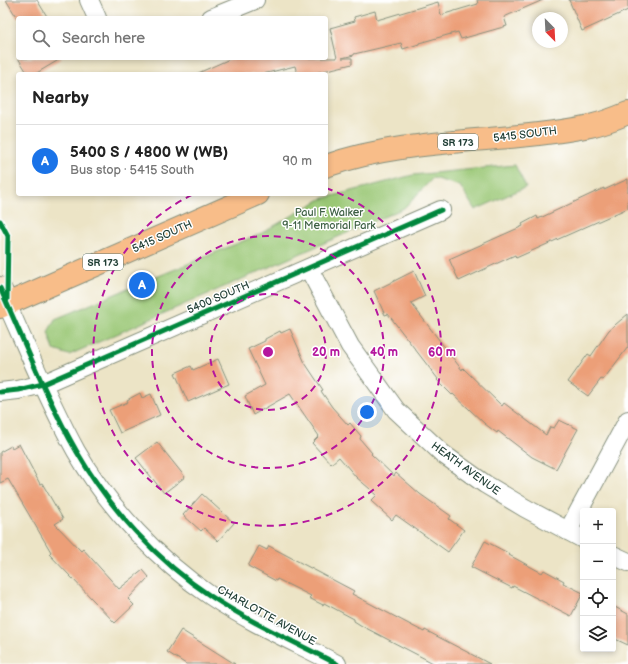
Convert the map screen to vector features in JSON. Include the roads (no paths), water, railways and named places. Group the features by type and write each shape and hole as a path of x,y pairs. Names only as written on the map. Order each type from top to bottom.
{"main road":[{"name":"5415 SOUTH","path":"328,165 401,148 535,134 591,126 628,113"},
{"name":"5415 SOUTH","path":"2,300 253,196"}],"street":[{"path":"89,0 97,16"},
{"path":"215,16 255,0"},
{"name":"5400 SOUTH","path":"0,392 18,390 43,384 441,210"},
{"name":"HEATH AVENUE","path":"309,269 350,346 396,410 443,454 479,480 525,508 576,535"},
{"name":"CHARLOTTE AVENUE","path":"2,300 64,428 85,464 113,506 153,550 211,596 244,616 336,664"},
{"path":"576,535 628,420"},
{"path":"616,556 628,562"}],"place":[{"name":"5400 S / 4800 W (WB)","path":"142,285"}],"park label":[{"name":"Paul F. Walker 9-11 Memorial Park","path":"329,218"}]}
